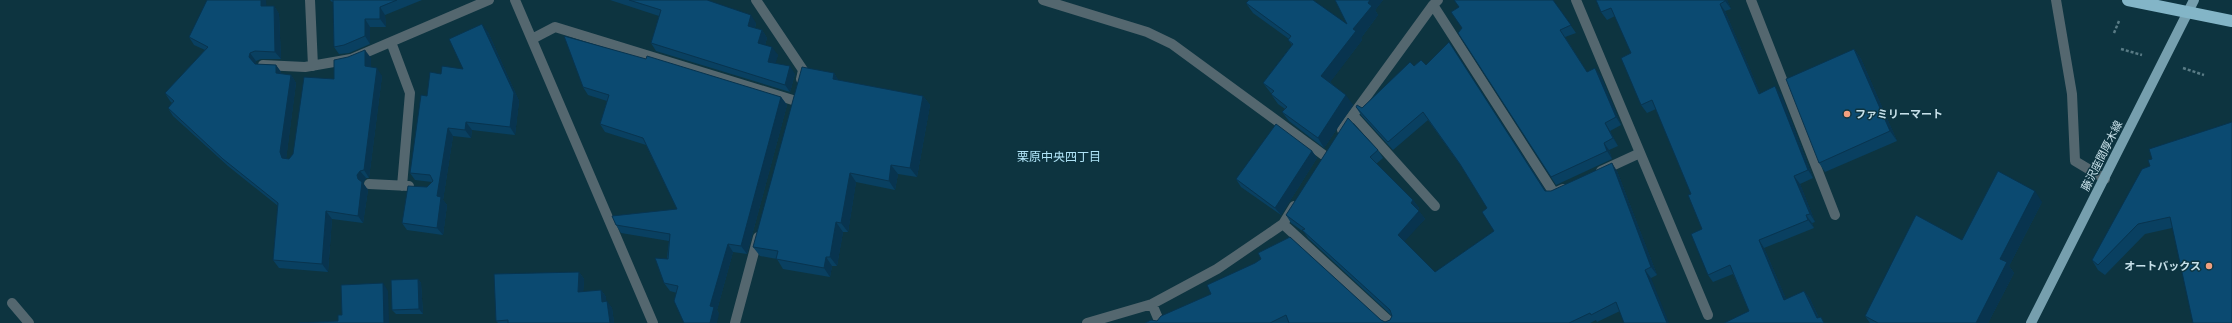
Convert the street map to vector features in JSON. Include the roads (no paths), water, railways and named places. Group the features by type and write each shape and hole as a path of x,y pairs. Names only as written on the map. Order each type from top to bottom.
{"highway":[{"path":"2128,0 2232,21"}],"main road":[{"name":"藤沢座間厚木線","path":"2030,323 2105,179 2194,0"}],"street":[{"path":"307,69 310,0"},
{"path":"261,65 307,69 351,59 489,0"},
{"path":"515,0 653,323"},
{"path":"532,39 555,27 795,105 804,70 756,0"},
{"path":"1043,0 1147,32 1172,44 1325,156"},
{"path":"1576,0 1708,315"},
{"path":"1750,0 1835,215"},
{"path":"2056,0 2072,94 2075,161 2105,179"},
{"path":"1337,138 1435,2 1554,193 1576,183"},
{"path":"391,42 410,93 402,186"},
{"path":"1353,115 1436,206"},
{"path":"1590,176 1640,153"},
{"path":"369,184 417,187"},
{"path":"1087,323 1152,304 1216,269 1283,224 1298,199"},
{"path":"735,323 762,223"},
{"path":"1283,224 1391,323"},
{"path":"12,303 29,323"},
{"path":"1152,304 1160,323"}],"place":[{"name":"ファミリーマート","path":"1847,114"},
{"name":"オートバックス","path":"2209,266"}],"district":[{"name":"栗原中央四丁目","path":"1059,157"}]}
